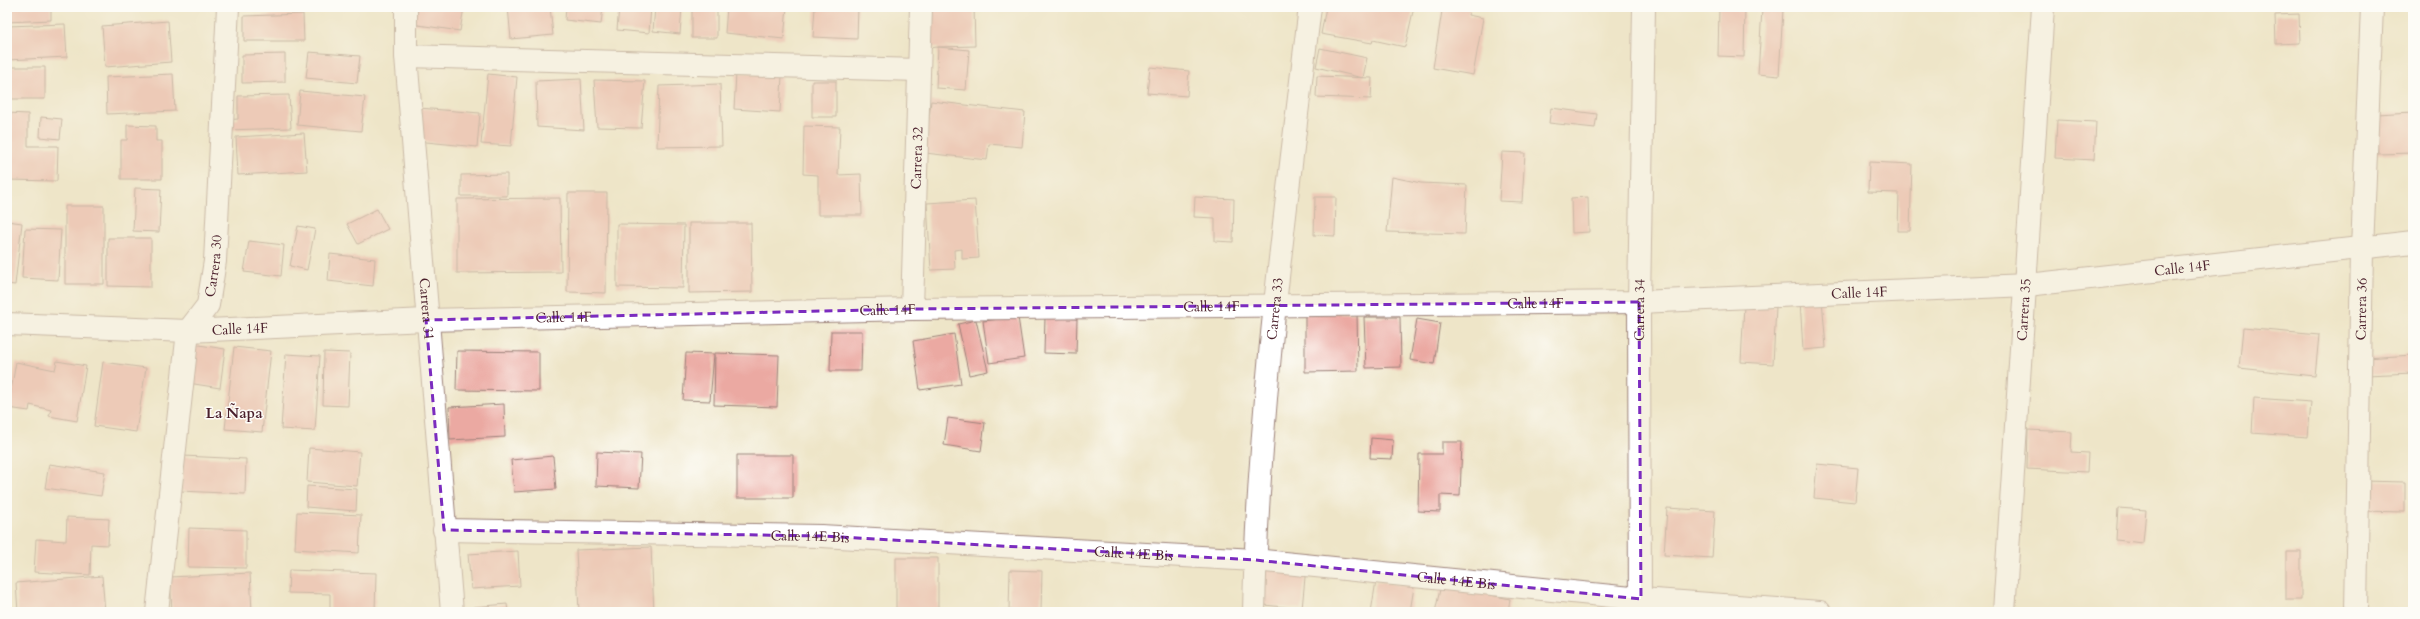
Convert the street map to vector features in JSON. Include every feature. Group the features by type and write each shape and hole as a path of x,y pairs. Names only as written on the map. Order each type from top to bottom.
{"street":[{"name":"Carrera 30","path":"188,331 208,305 215,261 228,7"},
{"name":"Carrera 31","path":"406,7 406,56 426,320 452,612"},
{"name":"Carrera 32","path":"912,309 921,7"},
{"name":"Carrera 33","path":"1254,612 1255,560 1274,306 1310,7"},
{"name":"Carrera 34","path":"1640,605 1639,302 1644,7"},
{"name":"Carrera 35","path":"2004,612 2027,285 2043,7"},
{"name":"Carrera 36","path":"2356,612 2362,249 2372,7"},
{"path":"406,56 919,70"},
{"name":"Calle 14F","path":"7,324 188,331 426,320 912,309 1639,302 2027,285 2362,249 2413,242"},
{"path":"157,612 188,331"},
{"name":"Calle 14E Bis","path":"444,530 821,536 1255,560 1640,605 1820,612"}],"highlighted area":[{"path":"1639,302 1641,599 1255,560 821,536 444,530 426,320 912,309"}],"building":[{"path":"7,7 51,7 51,20 7,22"},
{"path":"414,7 464,7 460,31 411,24"},
{"path":"508,7 550,7 553,35 511,39"},
{"path":"566,7 603,7 601,24 565,20"},
{"path":"619,7 651,7 649,33 617,30"},
{"path":"655,7 682,7 680,34 653,31"},
{"path":"692,7 717,7 717,38 692,38"},
{"path":"727,7 787,7 784,39 725,33"},
{"path":"815,7 858,7 857,39 813,37"},
{"path":"926,7 974,7 975,46 928,48"},
{"path":"1326,7 1414,7 1405,47 1373,40 1372,43 1321,34"},
{"path":"1427,7 1470,7 1468,15 1483,18 1473,75 1433,68 1442,11"},
{"path":"1719,7 1745,7 1744,57 1718,56"},
{"path":"1762,9 1783,10 1779,76 1758,74"},
{"path":"303,14 304,41 244,41 244,16"},
{"path":"2299,14 2300,43 2276,44 2275,15"},
{"path":"168,21 171,62 105,67 102,26"},
{"path":"65,24 67,57 7,60 7,26"},
{"path":"938,47 969,50 966,90 936,88"},
{"path":"1320,48 1367,58 1363,78 1316,67"},
{"path":"309,52 360,56 357,83 306,78"},
{"path":"285,54 285,82 242,83 242,55"},
{"path":"7,67 45,67 45,99 7,99"},
{"path":"1150,67 1189,71 1187,96 1147,93"},
{"path":"736,73 782,76 780,112 734,109"},
{"path":"173,74 175,111 107,114 106,77"},
{"path":"488,74 517,77 511,146 481,144"},
{"path":"1317,76 1372,78 1371,99 1316,97"},
{"path":"581,79 584,130 537,127 536,81"},
{"path":"594,80 645,81 641,128 597,127"},
{"path":"812,81 836,81 836,117 812,117"},
{"path":"720,84 722,146 657,147 659,86"},
{"path":"300,91 365,97 361,131 297,125"},
{"path":"289,95 291,128 226,130 226,120 238,119 238,96"},
{"path":"931,101 1025,112 1022,147 989,144 987,160 925,153"},
{"path":"419,108 480,113 477,147 416,141"},
{"path":"1551,108 1597,114 1595,128 1549,123"},
{"path":"2413,112 2413,153 2378,154 2376,114"},
{"path":"7,113 28,114 28,146 58,146 57,181 7,180"},
{"path":"41,117 62,119 60,139 40,137"},
{"path":"2057,120 2096,122 2094,160 2055,158"},
{"path":"127,125 156,126 156,141 162,141 162,179 121,179 121,140 127,140"},
{"path":"804,126 840,127 838,175 861,174 862,215 818,215 818,175 803,174"},
{"path":"304,133 307,171 238,175 236,137"},
{"path":"1502,152 1525,153 1522,202 1499,201"},
{"path":"1869,162 1912,164 1910,231 1898,231 1899,193 1868,192"},
{"path":"507,174 507,196 461,196 461,175"},
{"path":"1392,177 1421,183 1467,185 1465,234 1387,232"},
{"path":"135,188 161,189 159,232 133,231"},
{"path":"568,193 607,193 606,293 567,292"},
{"path":"1195,197 1234,199 1233,242 1215,241 1215,218 1194,217"},
{"path":"1315,197 1336,197 1335,236 1314,235"},
{"path":"1588,197 1589,232 1572,233 1571,198"},
{"path":"560,198 561,272 457,273 457,199"},
{"path":"975,200 979,258 962,259 962,249 954,250 955,269 931,270 927,203"},
{"path":"65,206 104,206 104,284 65,284"},
{"path":"377,209 388,229 358,244 347,224"},
{"path":"7,221 22,223 15,285 7,284"},
{"path":"689,223 751,223 752,292 689,293"},
{"path":"617,224 684,225 683,288 617,287"},
{"path":"298,226 315,229 307,270 290,266"},
{"path":"25,229 61,230 58,280 22,278"},
{"path":"108,238 151,238 151,287 108,286"},
{"path":"249,241 284,245 281,276 244,272"},
{"path":"330,254 375,259 373,286 328,281"},
{"path":"1822,299 1826,348 1803,350 1800,300"},
{"path":"1744,305 1776,307 1773,364 1741,362"},
{"path":"1305,313 1357,313 1358,371 1305,372"},
{"path":"1018,317 1024,358 989,363 983,321"},
{"path":"1045,317 1077,319 1076,354 1044,353"},
{"path":"1364,317 1400,317 1401,367 1366,368"},
{"path":"1417,319 1440,323 1434,364 1410,360"},
{"path":"976,320 988,371 969,375 958,324"},
{"path":"2243,328 2319,335 2315,376 2239,368"},
{"path":"831,331 862,331 861,371 830,371"},
{"path":"954,334 961,384 920,390 913,341"},
{"path":"193,344 225,349 220,388 188,383"},
{"path":"234,347 271,351 262,432 225,429"},
{"path":"457,351 539,352 539,391 456,390"},
{"path":"324,352 350,353 348,406 323,405"},
{"path":"686,353 714,354 710,401 683,400"},
{"path":"715,353 779,355 777,407 714,405"},
{"path":"286,354 320,356 315,431 281,429"},
{"path":"2413,355 2413,373 2366,375 2365,358"},
{"path":"57,361 86,366 77,421 49,416 51,410 30,405 29,411 8,408 16,362 55,370"},
{"path":"103,362 146,368 136,432 94,426"},
{"path":"2254,398 2311,402 2308,437 2252,433"},
{"path":"504,404 505,437 450,440 449,407"},
{"path":"948,418 985,423 981,451 944,445"},
{"path":"2028,430 2072,432 2071,452 2088,453 2087,472 2027,469"},
{"path":"1371,438 1393,440 1392,459 1370,458"},
{"path":"1442,442 1462,442 1460,496 1440,495 1440,512 1418,511 1419,454 1442,454"},
{"path":"309,448 360,452 357,486 307,482"},
{"path":"597,452 641,454 639,488 596,486"},
{"path":"737,455 793,455 793,498 737,498"},
{"path":"183,456 246,459 245,494 181,491"},
{"path":"553,456 556,489 514,492 511,460"},
{"path":"49,464 105,472 101,496 45,488"},
{"path":"1817,464 1858,468 1855,502 1814,498"},
{"path":"2362,481 2405,482 2405,512 2362,511"},
{"path":"307,486 357,489 356,511 306,507"},
{"path":"1667,508 1715,511 1712,558 1664,555"},
{"path":"2118,508 2146,510 2143,543 2116,540"},
{"path":"297,512 361,515 359,553 295,549"},
{"path":"67,517 109,519 108,545 91,544 90,575 34,572 36,539 66,541"},
{"path":"189,528 246,530 246,568 188,567"},
{"path":"651,547 654,612 579,612 576,550"},
{"path":"518,551 520,586 471,589 468,554"},
{"path":"2286,552 2301,552 2301,600 2286,600"},
{"path":"896,558 938,558 938,612 896,612"},
{"path":"1260,563 1306,567 1302,609 1255,604"},
{"path":"289,570 376,573 375,612 330,612 330,594 288,593"},
{"path":"1010,570 1042,571 1041,611 1009,610"},
{"path":"250,573 252,612 172,612 170,577"},
{"path":"102,576 105,612 18,612 16,583"},
{"path":"1376,581 1414,587 1410,612 1371,612"},
{"path":"1441,585 1510,599 1508,612 1435,612"},
{"path":"507,604 508,612 473,612 473,607"}],"district":[{"name":"La Ñapa","path":"234,413"}]}
